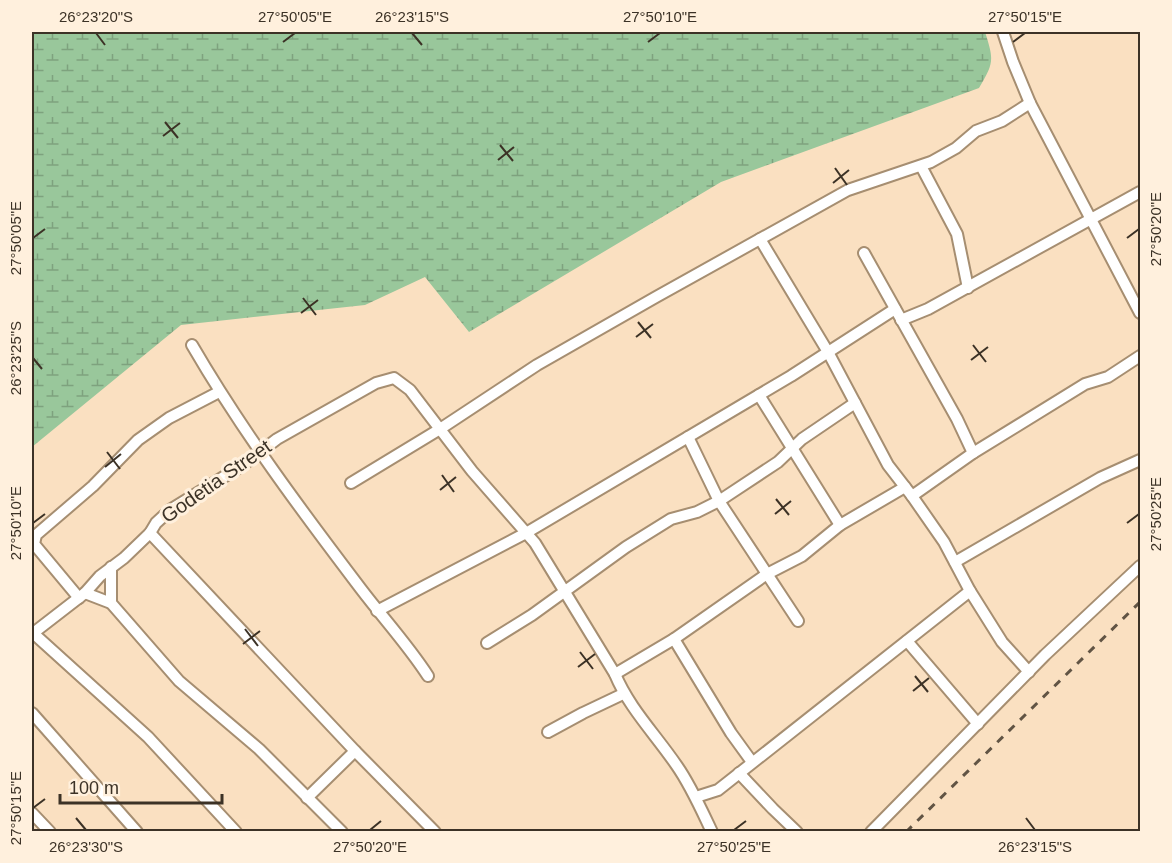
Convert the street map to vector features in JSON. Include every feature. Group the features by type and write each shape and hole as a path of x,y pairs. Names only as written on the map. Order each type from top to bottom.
{"street":[{"path":"1003,32 1012,62 1030,103 1140,313"},
{"path":"351,483 440,429 537,365 760,239 848,190 931,162 956,148 976,131 1002,121 1030,103"},
{"path":"921,166 957,234 968,288"},
{"path":"901,320 968,288 1140,192"},
{"path":"760,239 828,352 888,465 944,542 970,591 1002,642 1029,672"},
{"path":"864,253 974,453"},
{"path":"377,611 526,533 759,395 895,309"},
{"path":"192,345 219,392 260,452 377,611 416,657 428,676"},
{"path":"615,674 674,639 767,574 802,556 840,525 909,492 1085,384 1108,377 1140,356"},
{"name":"Godetia Street","path":"32,634 82,596 100,576 124,558 150,533 156,523 170,510 243,465 277,439 376,383 394,378 410,390 440,429"},
{"path":"219,392 170,418 138,440 93,486 36,535 34,544 82,596 111,603 178,681 259,749 342,831"},
{"path":"759,395 840,525"},
{"path":"487,643 532,615 626,547 671,519 697,512 719,501 778,462 802,439 855,404"},
{"path":"440,429 472,471 535,543 615,674 623,694 678,767 696,797 712,831"},
{"path":"688,437 719,501 798,621"},
{"path":"955,562 1100,478 1140,459"},
{"path":"150,533 355,751 435,831"},
{"path":"871,831 1029,672 1140,566"},
{"path":"111,567 111,603"},
{"path":"696,797 718,790 970,591"},
{"path":"32,634 148,737 236,831"},
{"path":"674,639 731,733 752,762"},
{"path":"906,641 978,724"},
{"path":"548,732 583,712 623,694"},
{"path":"32,713 137,831"},
{"path":"307,798 355,751"},
{"path":"739,773 797,831"},
{"path":"32,813 50,831"}],"green space":[{"path":"32,32 985,32 991,61 988,73 979,88 721,182 469,332 425,277 365,305 181,325 32,447"}],"railway":[{"path":"906,832 1140,602"}]}
